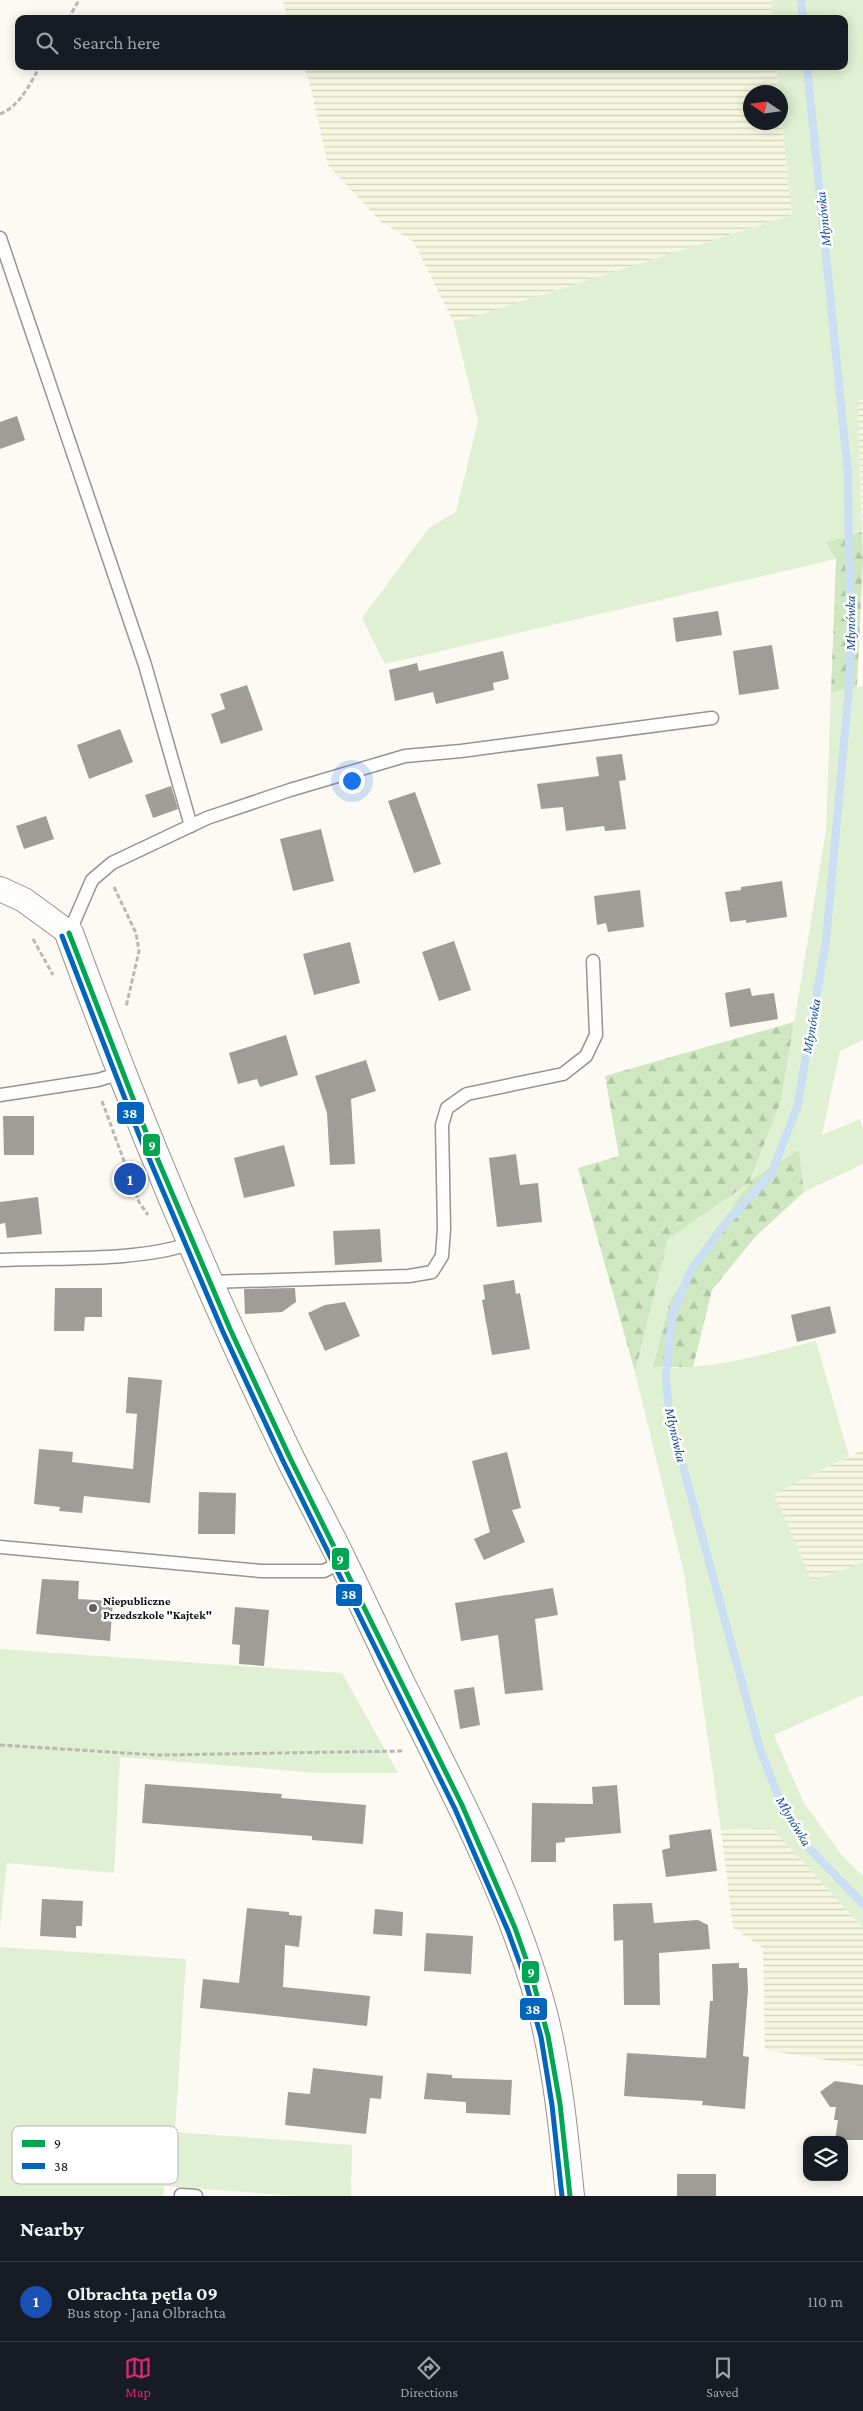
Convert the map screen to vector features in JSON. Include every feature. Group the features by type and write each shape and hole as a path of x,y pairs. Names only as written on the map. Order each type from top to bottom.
{"street":[{"path":"0,889 24,900 69,933 121,1073 209,1282 287,1450 478,1836 507,1906 532,1978 553,2058 566,2147 570,2196"}],"lane":[{"path":"0,238 145,665 191,826"},
{"path":"69,933 92,880 112,863 206,818 290,790 405,756 461,751 712,718"},
{"path":"209,1282 409,1276 432,1272 442,1256 444,1229 442,1125 447,1108 467,1094 563,1074 586,1056 596,1036 593,961"},
{"path":"0,1095 98,1080 121,1073"},
{"path":"0,1260 145,1254 174,1249 192,1243"},
{"path":"0,1547 261,1571 324,1571 343,1561"},
{"path":"181,2194 196,2196"}],"path":[{"path":"70,15 78,0"},
{"path":"0,114 8,111 18,101 37,70"},
{"path":"0,1745 158,1755 413,1751 434,1748"}],"green space":[{"path":"282,0 771,0 772,15 287,15"},
{"path":"771,0 863,0 863,399 858,401 862,532 826,542 836,559 385,664 362,618 429,528 456,512 478,421 454,323 792,215 783,130 788,130 788,85 778,85 776,70 848,70 848,15 772,15"},
{"path":"305,70 776,70 777,85 743,85 743,130 783,130 792,215 454,323 413,241 381,222 328,165"},
{"path":"863,399 863,540 858,401"},
{"path":"862,532 863,559 857,687 831,693 836,559 826,542"},
{"path":"863,686 863,1040 840,1051 822,1135 860,1119 863,1129 863,1164 804,1192 799,1151 750,1182 781,1101 826,830 831,693"},
{"path":"794,1022 781,1101 750,1181 799,1150 804,1192 755,1237 712,1290 693,1367 653,1367 670,1301 749,1183 668,1239 635,1372 578,1168 619,1156 605,1076"},
{"path":"750,1182 736,1203 653,1367 694,1367 735,1361 816,1341 849,1456 774,1494 812,1581 863,1562 863,1695 774,1735 804,1803 841,1854 863,1876 863,1928 771,1827 721,1830 684,1573 635,1372 668,1239"},
{"path":"863,1450 863,1562 812,1581 773,1493"},
{"path":"0,1649 342,1673 398,1773 318,1773 120,1757 114,1873 7,1863 0,1928"},
{"path":"771,1827 863,1928 863,2066 765,2050 763,1948 733,1928 721,1830"},
{"path":"0,1947 186,1959 175,2126 12,2126 12,2184 178,2184 178,2132 352,2145 351,2196 298,2196 164,2186 163,2196 0,2196"}],"building":[{"path":"17,416 25,440 0,449 0,422"},
{"path":"718,611 722,635 676,642 673,618"},
{"path":"772,645 779,689 739,695 733,651"},
{"path":"503,651 509,679 493,683 494,690 436,704 433,692 395,701 389,670 417,663 419,671"},
{"path":"247,685 263,730 221,744 211,714 225,709 220,694"},
{"path":"120,729 133,762 89,779 77,745"},
{"path":"622,754 626,780 619,781 626,829 605,831 604,826 566,831 563,807 541,809 537,784 599,776 596,757"},
{"path":"171,786 178,809 153,818 145,795"},
{"path":"415,792 441,864 414,873 388,801"},
{"path":"46,816 54,839 24,849 16,826"},
{"path":"321,829 334,881 293,891 280,839"},
{"path":"782,881 787,917 746,923 746,920 730,922 725,892 741,890 741,887"},
{"path":"640,890 644,927 608,932 606,923 597,925 594,896"},
{"path":"454,941 471,990 439,1001 422,952"},
{"path":"350,942 360,983 314,995 303,954"},
{"path":"750,988 752,996 774,993 778,1019 730,1027 725,993"},
{"path":"286,1035 298,1075 260,1087 257,1079 238,1084 229,1053"},
{"path":"366,1060 376,1091 351,1099 355,1164 330,1165 327,1113 315,1076"},
{"path":"3,1116 34,1116 34,1155 4,1155"},
{"path":"284,1145 295,1186 244,1198 234,1158"},
{"path":"516,1154 520,1185 538,1183 542,1222 497,1227 489,1158"},
{"path":"38,1197 42,1234 7,1238 5,1223 0,1224 0,1202"},
{"path":"380,1229 382,1262 335,1265 333,1231"},
{"path":"514,1280 516,1294 520,1293 530,1349 492,1355 482,1300 485,1299 483,1285"},
{"path":"55,1288 102,1288 102,1317 85,1317 84,1331 54,1331"},
{"path":"295,1288 296,1302 282,1312 245,1314 244,1289"},
{"path":"345,1302 360,1336 325,1351 308,1313 325,1305"},
{"path":"830,1306 836,1333 797,1342 791,1315"},
{"path":"128,1377 162,1380 150,1503 84,1496 82,1513 59,1511 60,1507 34,1504 39,1449 73,1452 72,1462 133,1469 137,1414 126,1413"},
{"path":"507,1452 521,1508 512,1510 525,1542 484,1560 474,1539 490,1532 472,1461"},
{"path":"199,1492 236,1493 235,1534 198,1534"},
{"path":"42,1579 79,1581 78,1599 113,1601 110,1641 36,1634"},
{"path":"553,1588 558,1615 535,1619 543,1690 505,1694 498,1635 461,1641 455,1603"},
{"path":"235,1607 269,1610 264,1666 239,1664 240,1645 232,1644"},
{"path":"474,1687 480,1725 460,1729 454,1690"},
{"path":"145,1784 282,1794 281,1798 366,1805 363,1844 312,1840 312,1836 142,1823"},
{"path":"617,1785 621,1833 565,1838 565,1842 556,1843 556,1862 531,1862 532,1803 593,1804 592,1787"},
{"path":"711,1829 717,1871 666,1877 662,1850 670,1848 669,1835"},
{"path":"42,1899 83,1901 82,1926 76,1926 76,1938 40,1936"},
{"path":"652,1903 654,1923 698,1920 708,1925 710,1949 659,1953 660,2005 624,2005 623,1940 614,1941 613,1904"},
{"path":"247,1908 289,1912 289,1915 302,1916 299,1947 285,1945 283,1987 370,1996 367,2026 200,2008 203,1979 239,1983"},
{"path":"375,1909 403,1912 402,1936 373,1934"},
{"path":"426,1933 473,1936 471,1974 424,1971"},
{"path":"739,1963 739,1968 747,1968 748,1990 743,2056 749,2057 745,2109 702,2105 703,2101 624,2096 627,2053 706,2058 710,2001 713,2001 712,1964"},
{"path":"313,2068 383,2076 381,2099 370,2098 366,2134 285,2125 288,2092 310,2094"},
{"path":"427,2073 452,2075 452,2078 512,2080 510,2115 466,2113 466,2102 424,2099"},
{"path":"835,2081 863,2085 863,2140 848,2140 848,2136 836,2136 838,2120 834,2120 836,2107 830,2107 820,2092"},
{"path":"677,2174 716,2174 716,2196 677,2196"}],"waterway":[{"name":"Młynówka","path":"801,0 803,15"},
{"name":"Młynówka","path":"807,70 848,475 850,676 826,941 797,1108 771,1174 724,1225 691,1270 672,1315 666,1376 669,1415 760,1749 782,1806 808,1847 863,1904"}],"transit line":[{"name":"9","path":"69,933 146,1132 230,1329 290,1458 462,1805 515,1928 530,1970 548,2036 560,2104 570,2196"},
{"name":"38","path":"62,936 139,1135 223,1332 283,1461 455,1809 508,1931 523,1972 541,2037 552,2105 562,2196"}],"place":[{"name":"Olbrachta pętla 09","path":"130,1179"},
{"name":"Niepubliczne Przedszkole \"Kajtek\"","path":"93,1608"}]}
